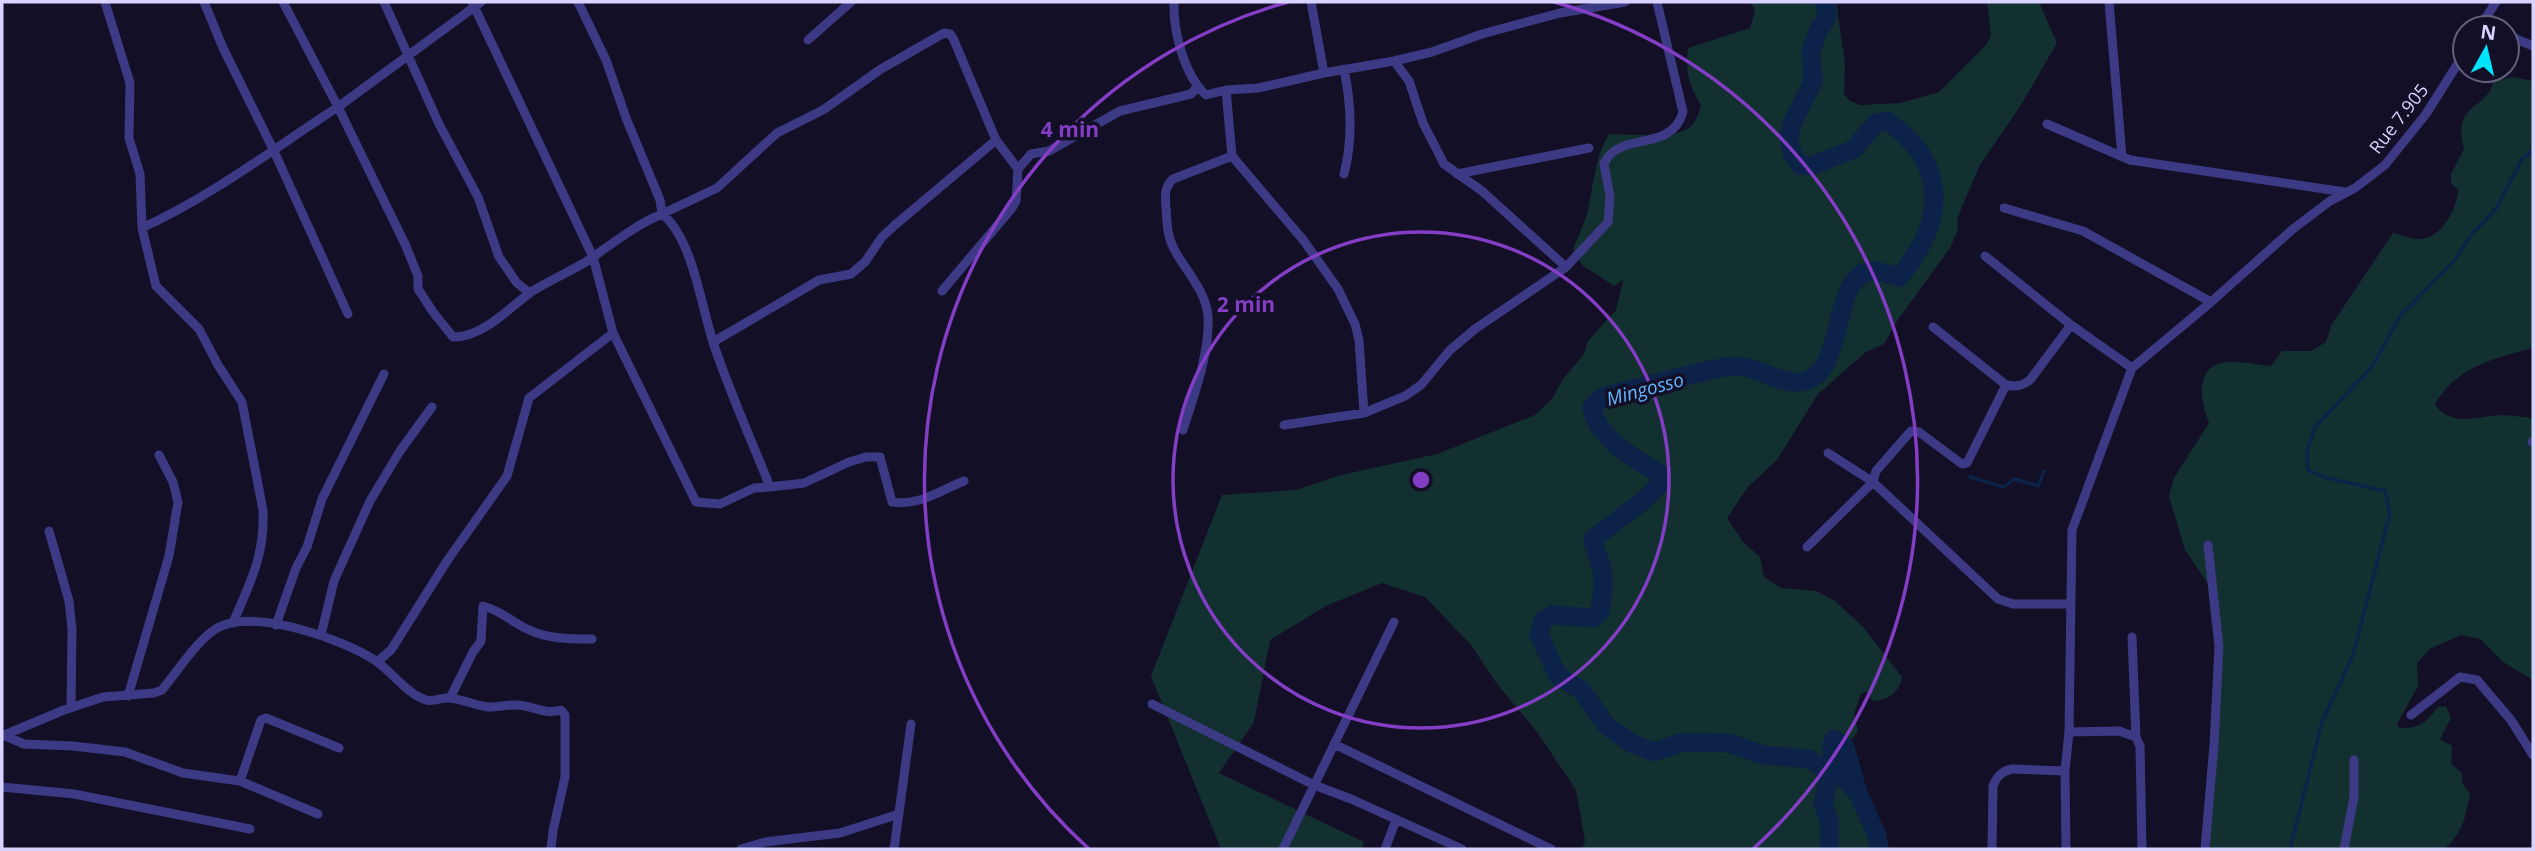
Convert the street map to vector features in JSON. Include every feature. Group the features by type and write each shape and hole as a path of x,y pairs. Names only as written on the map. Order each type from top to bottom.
{"street":[{"path":"105,2 130,83 129,138 140,174 142,228 156,286 199,329 242,402 263,510 264,528 263,548 233,623"},
{"path":"204,2 348,314"},
{"path":"283,2 405,244 418,276 418,289 432,312 453,337 463,338 478,330 517,305 530,293 593,257 645,221 717,188 776,133 823,110 866,79 944,33 953,38 996,140 1018,169"},
{"path":"384,2 439,124 478,197 499,257 517,283 530,293"},
{"path":"578,2 606,60 626,118 660,200 662,214 672,221 686,251 713,342 770,487"},
{"path":"808,40 851,2"},
{"path":"1174,2 1174,22 1185,61 1197,87 1206,95 1226,90 1258,88 1394,61 1560,13 1625,2"},
{"path":"1311,2 1324,73"},
{"path":"1284,425 1364,413 1405,396 1421,385 1450,350 1475,329 1566,267 1608,222 1610,211 1605,159 1629,144 1670,134 1679,125 1683,111 1657,2"},
{"path":"2109,2 2122,158"},
{"path":"142,228 172,215 216,189 338,107 475,3 593,257 614,333 696,502 720,504 754,488 804,483 866,457 880,457 892,502 906,504 923,501 964,481"},
{"path":"1394,61 1409,81 1423,123 1444,164 1482,191 1566,267"},
{"path":"1344,69 1349,92 1350,152 1344,174"},
{"name":"Rue 7.905","path":"2132,368 2293,229 2385,165 2426,114 2451,74"},
{"path":"942,291 1012,208 1016,201 1018,169 1031,154 1049,151 1120,111 1191,94 1197,87"},
{"path":"1226,90 1232,156 1304,241 1338,289 1355,324 1359,340 1364,413"},
{"path":"2047,124 2122,158 2345,192"},
{"path":"713,342 819,280 851,274 865,262 882,237 996,140"},
{"path":"1457,174 1590,148"},
{"path":"1183,430 1200,375 1208,316 1200,292 1168,235 1164,193 1173,179 1232,156"},
{"path":"2004,208 2083,231 2211,302"},
{"path":"1985,256 2071,325 2132,368 2072,530 2069,732 2065,771 2067,849"},
{"path":"1934,327 2006,384 2023,385 2030,380 2071,325"},
{"path":"377,662 391,650 447,561 507,476 529,398 614,333"},
{"path":"276,625 296,568 307,547 322,499 384,374"},
{"path":"1807,547 1873,482 1876,471 1914,430 1962,464 1967,463 2006,384"},
{"path":"321,635 334,581 370,501 432,407"},
{"path":"1828,453 1873,482 1998,599 2013,604 2070,604"},
{"path":"128,695 166,569 178,502 173,482 159,455"},
{"path":"48,531 69,601 72,629 71,708"},
{"path":"2205,849 2219,647 2208,545"},
{"path":"450,698 472,652 481,641 483,606 499,610 526,629 545,636 592,639"},
{"path":"1283,849 1394,622"},
{"path":"2,735 103,697 154,694 162,690 205,637 219,627 233,623 297,627 349,646 377,662 414,693 428,701 450,698 489,707 517,705 548,713 561,709 565,715 565,777 551,849"},
{"path":"2132,637 2136,737 2140,746 2142,849"},
{"path":"2411,715 2460,677 2469,677 2477,680 2502,710 2533,755"},
{"path":"1152,704 1314,785 1462,849"},
{"path":"240,781 261,720 266,718 339,748"},
{"path":"894,849 911,724"},
{"path":"2069,732 2119,731 2136,737"},
{"path":"2,735 24,744 125,752 183,773 240,781 318,814"},
{"path":"1335,744 1551,849"},
{"path":"2344,849 2354,797 2354,760"},
{"path":"1992,849 1993,786 1997,777 2012,769 2065,771"},
{"path":"2,787 74,794 250,829"},
{"path":"741,849 765,842 840,833 899,814"},
{"path":"1385,849 1396,820"}],"green space":[{"path":"1750,2 1836,2 1845,63 1844,94 1850,101 1860,105 1900,103 1939,92 1986,45 1991,36 1987,2 2039,2 2057,43 2021,105 1980,165 1957,220 1958,230 1950,248 1897,321 1884,344 1866,352 1818,394 1777,460 1747,488 1727,518 1743,542 1760,557 1764,577 1781,588 1816,591 1835,601 1863,627 1902,677 1892,695 1883,699 1873,701 1867,692 1861,693 1854,714 1858,731 1850,742 1857,772 1884,843 1883,849 1582,849 1585,841 1576,790 1537,732 1497,684 1471,645 1425,597 1382,583 1326,606 1270,640 1254,722 1219,773 1364,842 1362,849 1221,849 1151,676 1222,495 1296,490 1341,475 1437,454 1535,415 1552,399 1563,379 1584,354 1588,341 1616,310 1623,280 1614,286 1582,265 1573,249 1586,218 1597,162 1604,143 1609,134 1660,135 1680,132 1690,127 1701,106 1689,78 1688,48 1750,28 1755,10"},
{"path":"2521,79 2533,81 2533,348 2491,360 2465,373 2444,391 2435,404 2441,412 2457,418 2504,415 2533,418 2533,680 2503,662 2480,639 2461,635 2430,649 2417,663 2418,686 2397,724 2400,728 2418,726 2438,707 2446,706 2451,718 2440,739 2452,746 2451,764 2462,773 2462,783 2470,794 2459,831 2444,849 2206,849 2221,648 2213,591 2185,550 2169,496 2174,478 2209,423 2203,405 2204,377 2216,364 2232,362 2271,366 2282,351 2311,351 2326,342 2332,324 2393,233 2417,239 2435,234 2441,228 2451,214 2457,198 2458,190 2451,183 2451,174 2464,149 2462,122 2490,91 2493,84 2521,84"}],"waterway":[{"name":"Mingosso","path":"1825,2 1827,17 1818,31 1811,51 1813,82 1792,123 1789,138 1792,153 1800,165 1811,166 1854,149 1876,123 1887,121 1907,138 1922,156 1931,175 1934,195 1932,215 1925,236 1899,277 1873,271 1860,275 1852,285 1824,367 1814,377 1805,381 1786,381 1747,367 1725,367 1602,397 1592,407 1595,418 1609,438 1628,454 1659,473 1659,485 1643,501 1593,539 1603,577 1600,612 1593,618 1552,615 1543,620 1539,635 1558,676 1581,690 1607,726 1631,743 1654,752 1683,742 1729,743 1763,755 1809,759 1820,766 1828,782 1823,802 1829,821 1829,849"},
{"path":"2290,849 2322,722 2353,655 2390,513 2385,491 2323,477 2308,470 2307,451 2316,426 2372,367 2400,316 2454,261 2471,235 2496,209 2522,159 2533,150"},
{"path":"1970,477 2004,487 2014,479 2038,486 2044,471"},
{"path":"1858,793 1834,761 1834,739 1845,747 1858,793 1877,836 1879,849"}]}
